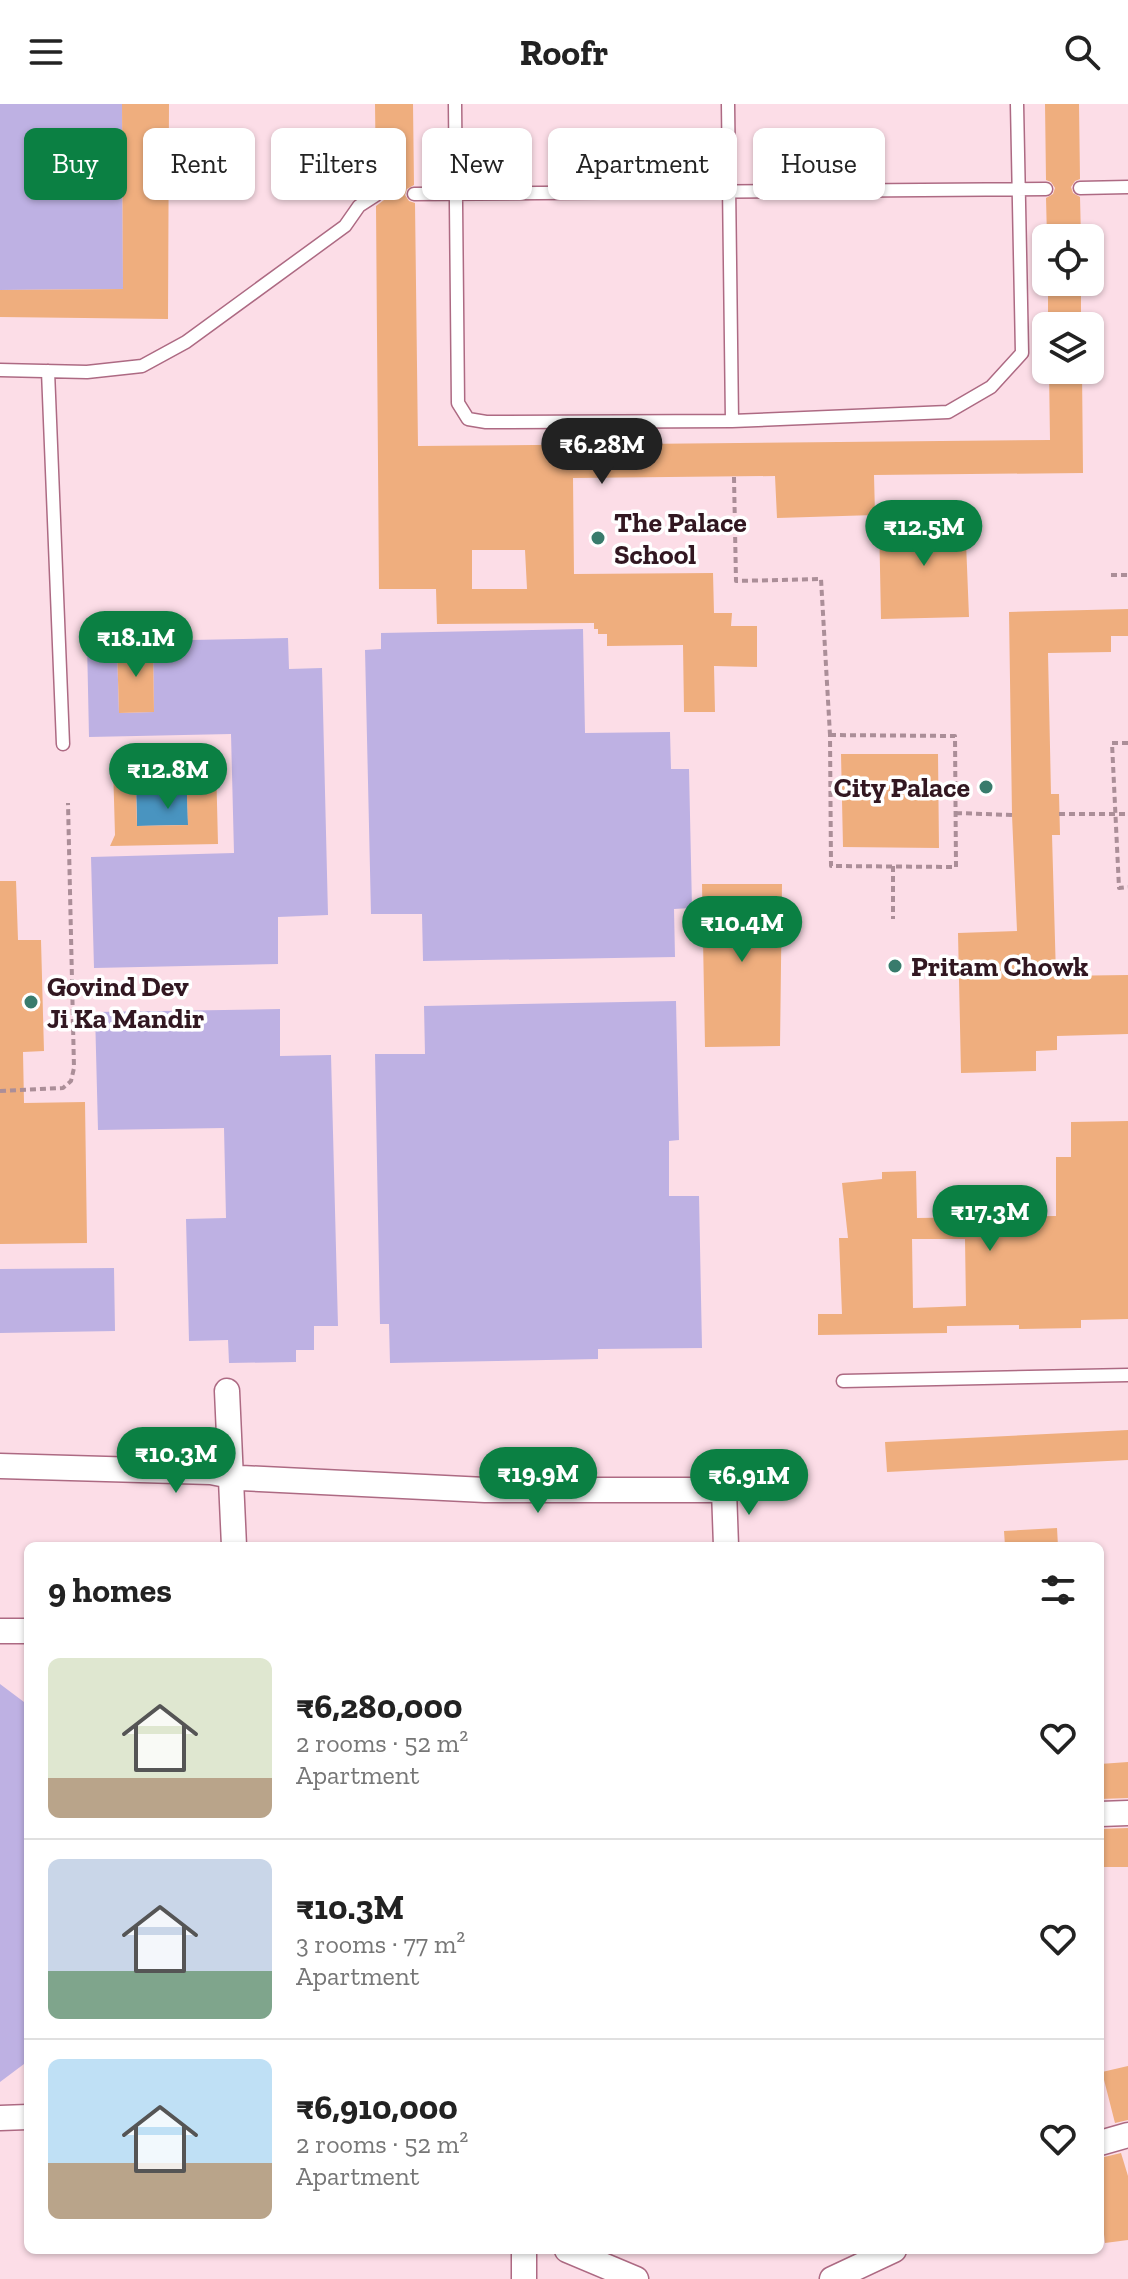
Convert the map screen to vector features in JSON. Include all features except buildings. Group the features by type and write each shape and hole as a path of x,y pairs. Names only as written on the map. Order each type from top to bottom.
{"street":[{"path":"227,1391 234,1542"},
{"path":"0,1466 211,1472 354,1485 485,1490 724,1490 726,1542"},
{"path":"0,1631 24,1631"},
{"path":"1104,1814 1128,1813"},
{"path":"0,2118 24,2117"},
{"path":"1104,2142 1128,2135"},
{"path":"524,2254 524,2279"},
{"path":"577,2254 636,2279"},
{"path":"832,2279 885,2254"}],"lane":[{"path":"455,104 456,128"},
{"path":"728,104 728,128"},
{"path":"457,200 458,403 468,419 486,422 732,421 948,412 991,387 1022,353 1017,104"},
{"path":"1080,188 1128,187"},
{"path":"737,192 1046,189"},
{"path":"414,194 422,194"},
{"path":"0,370 87,372 142,366 175,348 345,226 359,206 368,200"},
{"path":"728,200 732,421"},
{"path":"48,371 63,744"},
{"path":"843,1381 1128,1375"}],"path":[{"path":"734,477 736,581 821,579 830,735 831,866 956,867 955,736 830,735"},
{"path":"1111,575 1128,575"},
{"path":"1128,743 1112,743 1119,888 1128,887"},
{"path":"0,1091 63,1088 71,1081 74,1068 68,803"},
{"path":"956,813 1012,815"},
{"path":"1059,814 1128,814"},
{"path":"893,866 893,919"}],"shaded area":[{"path":"0,104 122,104 122,128 24,128 24,200 123,200 123,289 0,290"},
{"path":"583,629 585,733 670,732 671,769 689,769 692,908 674,909 675,957 423,961 422,914 371,914 365,650 381,649 381,633"},
{"path":"288,638 289,669 322,668 328,915 278,917 278,964 94,968 91,857 234,853 231,734 89,737 87,642","holes":["153,646 154,712 119,713 117,647"]},
{"path":"676,1001 679,1140 669,1141 669,1196 699,1196 702,1348 598,1349 598,1359 390,1363 389,1324 380,1324 375,1054 425,1054 424,1006"},
{"path":"280,1009 280,1056 331,1055 338,1326 314,1326 314,1350 296,1350 296,1362 229,1363 228,1340 189,1341 186,1219 226,1218 224,1128 98,1130 95,1012"},
{"path":"114,1268 115,1331 0,1333 0,1269"},
{"path":"0,1684 24,1702 24,2064 0,2082"}],"water":[{"path":"187,781 188,825 137,826 136,782"}],"place":[{"name":"The Palace School","path":"598,538"},
{"name":"City Palace","path":"986,787"},
{"name":"Pritam Chowk","path":"895,966"},
{"name":"Govind Dev Ji Ka Mandir","path":"31,1002"}]}
